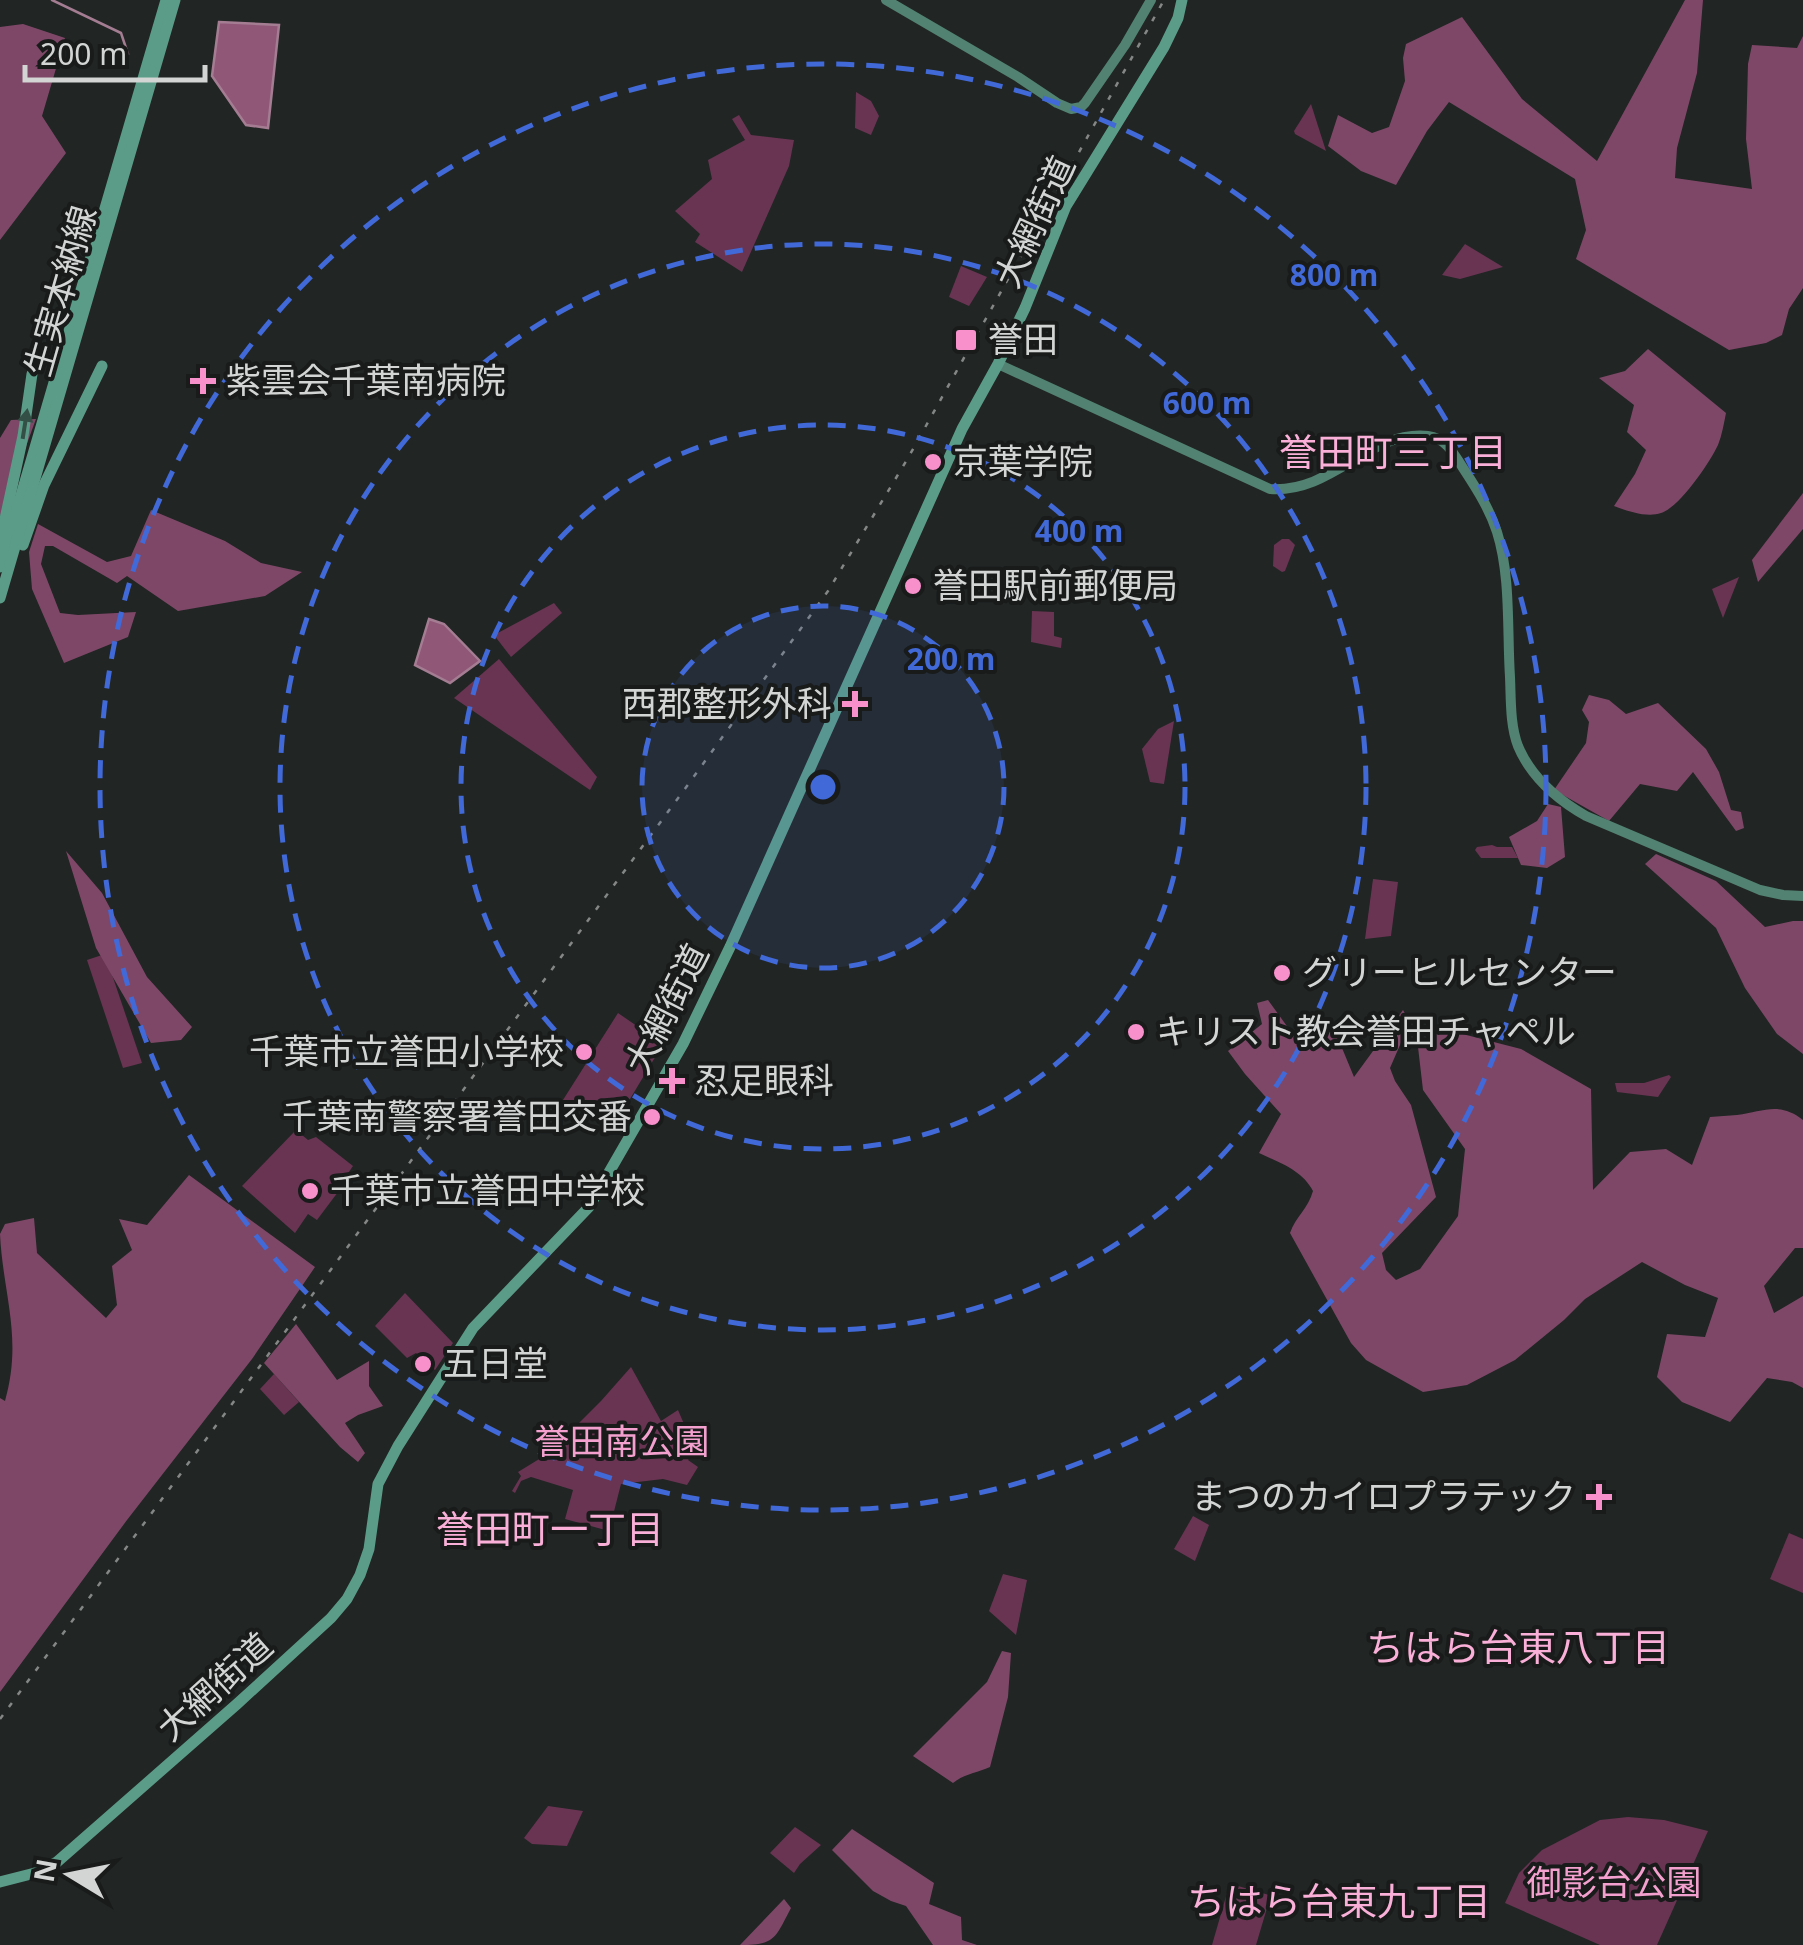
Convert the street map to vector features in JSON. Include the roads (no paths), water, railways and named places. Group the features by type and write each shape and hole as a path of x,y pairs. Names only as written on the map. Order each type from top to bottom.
{"main road":[{"name":"生実本納線","path":"0,598 4,568 166,0"},
{"name":"生実本納線","path":"4,568 175,0"},
{"path":"886,0 1071,109 1085,103 1151,0"},
{"name":"大網街道","path":"0,1882 58,1862 237,1704 347,1599 365,1562 378,1484 405,1434 474,1328 589,1207 683,1044 962,429 1025,308 1066,206 1173,30 1182,0"},
{"path":"998,364 1270,489 1318,481 1391,442 1429,436 1444,442 1480,494 1500,542 1514,732 1535,774 1561,800 1586,816 1760,890 1803,896"},
{"path":"4,568 24,544 55,461 102,366"},
{"path":"0,542 24,436 32,374"}],"waterway":[{"path":"52,0 121,33 128,54"}],"railway":[{"path":"0,1719 828,591 908,458 1164,0"}],"place":[{"name":"誉田","path":"966,340"},
{"name":"紫雲会千葉南病院","path":"203,381"},
{"name":"京葉学院","path":"933,462"},
{"name":"誉田駅前郵便局","path":"913,586"},
{"name":"西郡整形外科","path":"855,704"},
{"name":"グリーヒルセンター","path":"1282,973"},
{"name":"キリスト教会誉田チャペル","path":"1136,1032"},
{"name":"千葉市立誉田小学校","path":"584,1052"},
{"name":"忍足眼科","path":"672,1081"},
{"name":"千葉南警察署誉田交番","path":"652,1117"},
{"name":"千葉市立誉田中学校","path":"310,1191"},
{"name":"五日堂","path":"423,1364"},
{"name":"まつのカイロプラテック","path":"1599,1497"}],"district":[{"name":"誉田町三丁目","path":"1393,453"},
{"name":"誉田町一丁目","path":"550,1530"},
{"name":"ちはら台東八丁目","path":"1518,1648"},
{"name":"ちはら台東九丁目","path":"1339,1902"}],"park label":[{"name":"誉田南公園","path":"622,1442"},
{"name":"御影台公園","path":"1614,1883"}]}
